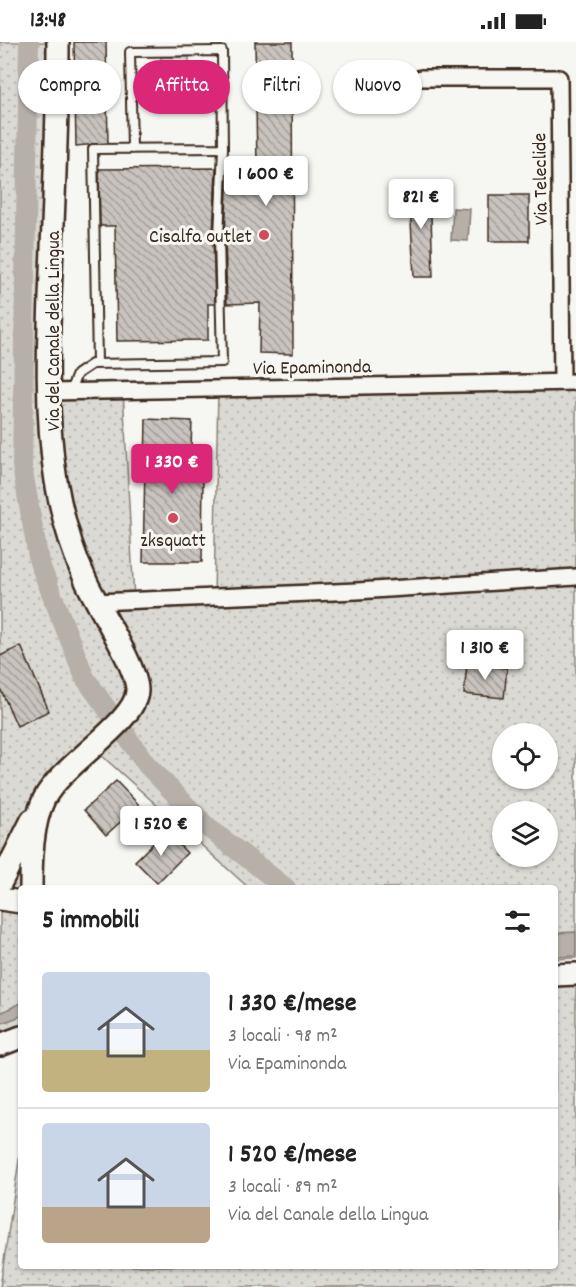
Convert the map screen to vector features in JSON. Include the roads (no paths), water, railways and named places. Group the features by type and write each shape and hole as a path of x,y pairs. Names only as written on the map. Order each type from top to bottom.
{"street":[{"name":"Via del Canale della Lingua","path":"0,884 44,799 91,746 126,717 135,703 137,688 135,674 96,602 76,559 63,518 54,460 49,392 58,42"},
{"name":"Via Teleclide","path":"422,78 559,78 569,382"},
{"name":"Via Epaminonda","path":"49,392 569,382"},
{"path":"96,602 357,591 576,577"},
{"path":"32,885 33,853 44,799"},
{"path":"0,899 18,902"},
{"path":"558,975 576,974"},
{"path":"0,1045 18,1038"}],"lane":[{"path":"70,391 77,374 84,367 97,363 222,362 219,236 223,148 222,51 130,52 132,149"},
{"path":"97,363 93,149 223,148"}],"waterway":[{"path":"29,42 22,466 39,562 85,678 147,765 207,827 282,885"}],"place":[{"name":"Cisalfa outlet","path":"264,235"},
{"name":"zksquatt","path":"173,518"}]}
